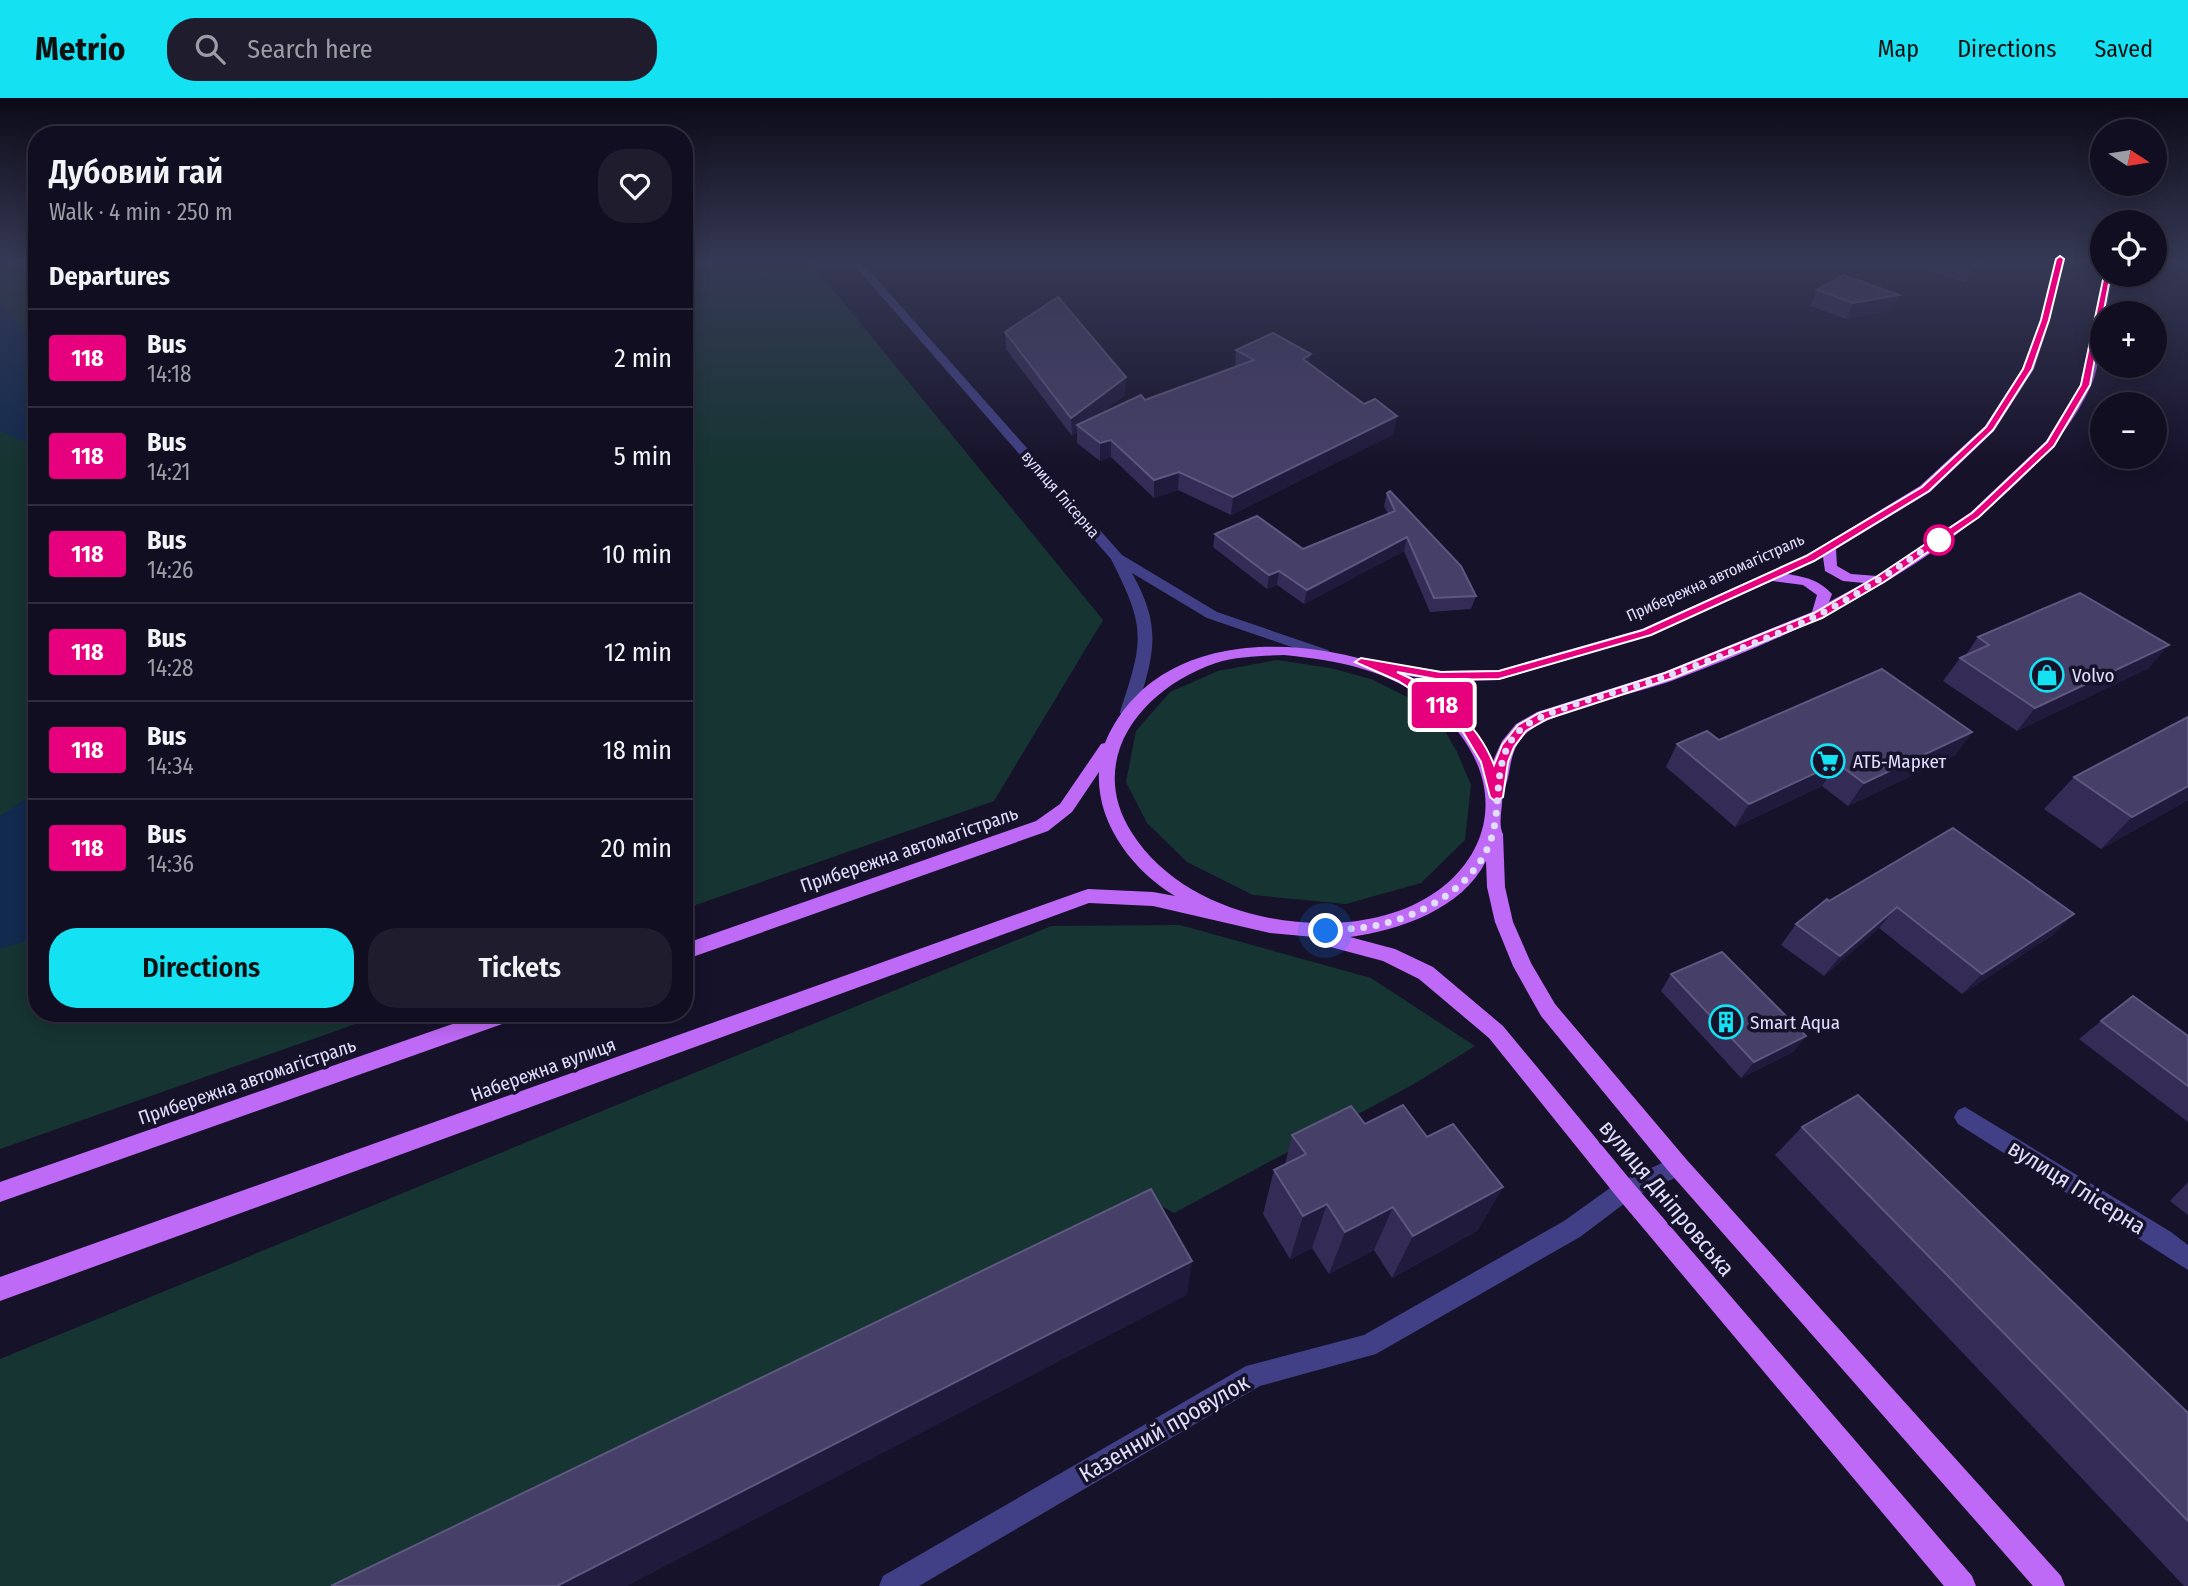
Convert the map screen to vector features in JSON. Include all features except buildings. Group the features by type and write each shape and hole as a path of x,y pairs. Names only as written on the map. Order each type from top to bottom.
{"main road":[{"name":"Прибережна автомагістраль","path":"693,949 1042,826 1066,808 1128,712 1150,690 1178,672 1211,659 1247,652 1284,650 1323,653 1441,676 1499,675 1647,632 1772,577 1829,547 1925,489 1990,428 2028,369 2042,328"},
{"name":"Прибережна автомагістраль","path":"1112,739 1106,770 1110,803 1124,835 1150,866 1184,893 1227,914 1275,927 1338,930 1374,926 1418,912 1454,891 1479,863 1494,830 1501,762 1508,745 1522,728 1543,716 1669,676 1818,615 1880,580 1976,515 2051,443 2086,385 2097,328"},
{"path":"1829,547 1830,568 1848,578 1880,580"},
{"path":"1772,577 1807,581 1825,594 1818,615"},
{"name":"Прибережна автомагістраль","path":"1361,662 1402,678 1438,701 1467,729 1487,762 1496,797"},
{"name":"вулиця Дніпровська","path":"1494,830 1496,887 1504,922 1523,965 1548,1010 1678,1166 2050,1586"},
{"name":"Набережна вулиця","path":"0,1289 1088,896 1153,899 1227,914"},
{"name":"вулиця Дніпровська","path":"1275,927 1388,954 1426,974 1496,1032 1625,1190 1962,1586"},
{"name":"Прибережна автомагістраль","path":"0,1192 483,1022"}],"street":[{"name":"вулиця Глісерна","path":"915,328 1117,558 1212,615 1323,653"},
{"path":"1117,558 1142,610 1145,629 1141,671 1128,712"},
{"name":"вулиця Глісерна","path":"1965,1117 2164,1240 2188,1259"},
{"name":"Казенний провулок","path":"893,1586 1255,1375 1368,1346 1572,1229 1625,1190 1678,1166"}],"green space":[{"path":"0,328 28,328 28,1022 361,1022 0,1149"},
{"path":"693,328 865,328 1103,620 994,801 693,906"},
{"path":"1277,660 1330,668 1371,679 1407,697 1438,719 1457,752 1471,785 1465,840 1421,883 1346,904 1253,895 1187,862 1147,823 1126,782 1136,731 1170,692 1218,671"},
{"path":"1180,925 1371,978 1475,1046 1414,1084 1174,1213 1140,1194 357,1586 0,1586 0,1359 1051,926"}],"water":[{"path":"0,328 22,328 28,336 28,443 0,431"},
{"path":"28,797 28,941 0,949 0,816"}],"bus line":[{"name":"118","path":"2042,328 2028,369 1990,428 1925,489 1810,559 1647,632 1499,675 1441,676 1361,662 1402,678 1438,701 1467,729 1487,762 1496,797 1501,762 1508,745 1522,728 1543,716 1669,676 1818,615 1880,580 1976,515 2051,443 2086,385 2099,328"}],"place":[{"name":"Volvo","path":"2047,675"},
{"name":"АТБ-Маркет","path":"1828,761"},
{"name":"Smart Aqua","path":"1726,1022"}],"route":[{"path":"1326,931 1374,926 1418,912 1454,891 1479,863 1494,830 1501,762 1508,745 1522,728 1543,716 1669,676 1818,615 1880,580 1939,540"}]}
